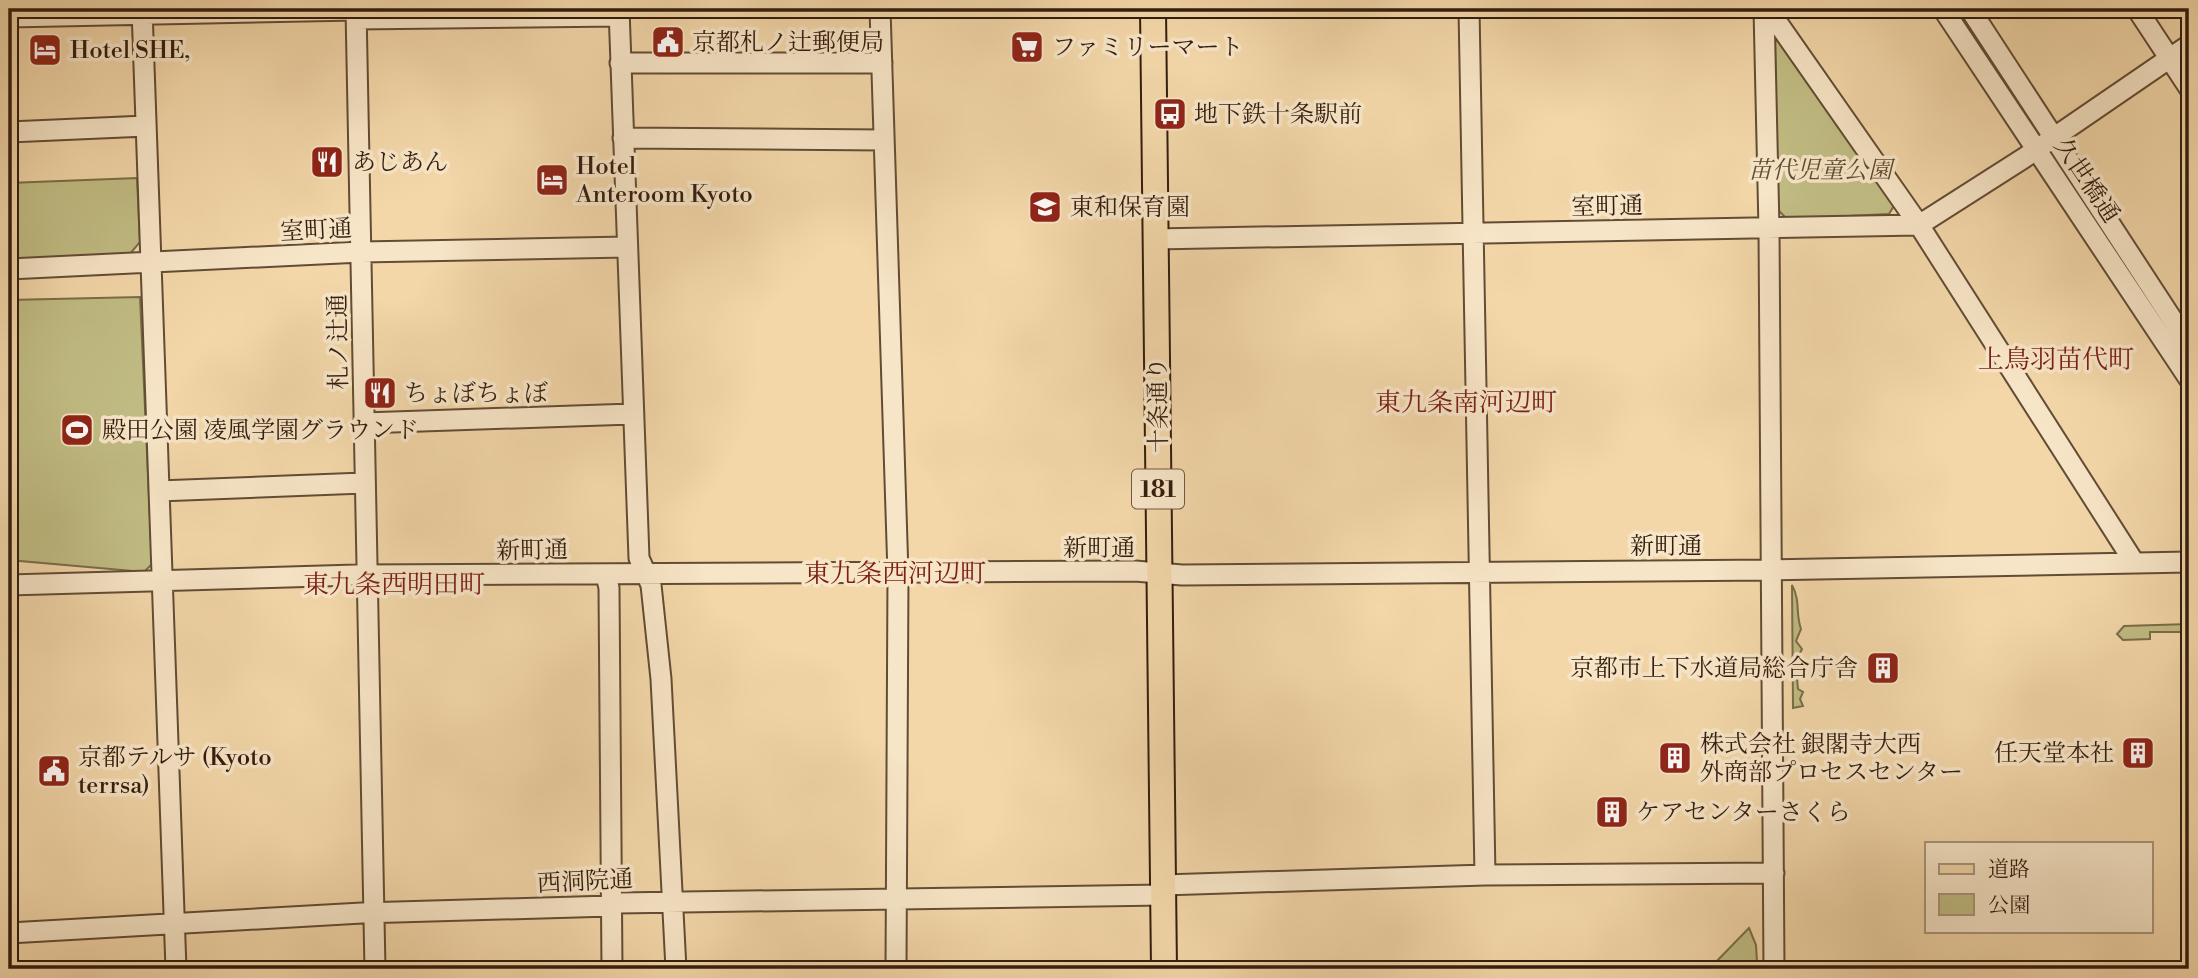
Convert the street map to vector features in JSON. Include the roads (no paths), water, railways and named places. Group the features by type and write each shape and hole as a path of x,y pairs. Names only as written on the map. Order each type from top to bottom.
{"main road":[{"name":"十条通り","path":"1153,9 1164,969"}],"street":[{"path":"880,9 898,574 896,969"},
{"path":"1469,9 1485,875"},
{"path":"1766,9 1919,225 2134,562"},
{"path":"1766,9 1774,969"},
{"name":"久世橋通","path":"1944,9 2189,345"},
{"name":"久世橋通","path":"1970,9 2044,143 2189,379"},
{"path":"2137,9 2189,88"},
{"path":"142,12 176,969"},
{"path":"9,17 142,12 619,13 639,558 651,584 661,679 669,788 671,903 676,969"},
{"name":"札ノ辻通","path":"356,12 375,969"},
{"path":"1919,225 2189,46"},
{"path":"621,63 882,63"},
{"path":"9,132 146,126"},
{"path":"623,138 884,140"},
{"name":"室町通","path":"1155,239 1919,225"},
{"name":"室町通","path":"9,269 361,252 626,247"},
{"path":"364,423 632,414"},
{"path":"159,491 364,483"},
{"name":"新町通","path":"9,585 162,578 1771,570 2189,562"},
{"path":"606,575 609,588 612,969"},
{"name":"西洞院通","path":"9,933 374,912 611,906 618,903 1163,890 1485,875 1774,873"}],"place":[{"name":"京都札ノ辻郵便局","path":"668,42"},
{"name":"ファミリーマート","path":"1027,47"},
{"name":"Hotel SHE,","path":"45,50"},
{"name":"地下鉄十条駅前","path":"1170,114"},
{"name":"あじあん","path":"327,162"},
{"name":"Hotel Anteroom Kyoto","path":"552,180"},
{"name":"東和保育園","path":"1045,207"},
{"name":"ちょぼちょぼ","path":"380,393"},
{"name":"殿田公園 凌風学園グラウンド","path":"77,430"},
{"name":"京都市上下水道局総合庁舎","path":"1883,668"},
{"name":"任天堂本社","path":"2138,753"},
{"name":"株式会社 銀閣寺大西 外商部プロセスセンター","path":"1675,758"},
{"name":"京都テルサ (Kyoto terrsa)","path":"54,771"},
{"name":"ケアセンターさくら","path":"1612,812"}],"district":[{"name":"上鳥羽苗代町","path":"2056,359"},
{"name":"東九条南河辺町","path":"1466,402"},
{"name":"東九条西河辺町","path":"895,573"},
{"name":"東九条西明田町","path":"394,584"}],"park label":[{"name":"苗代児童公園","path":"1820,170"}]}
